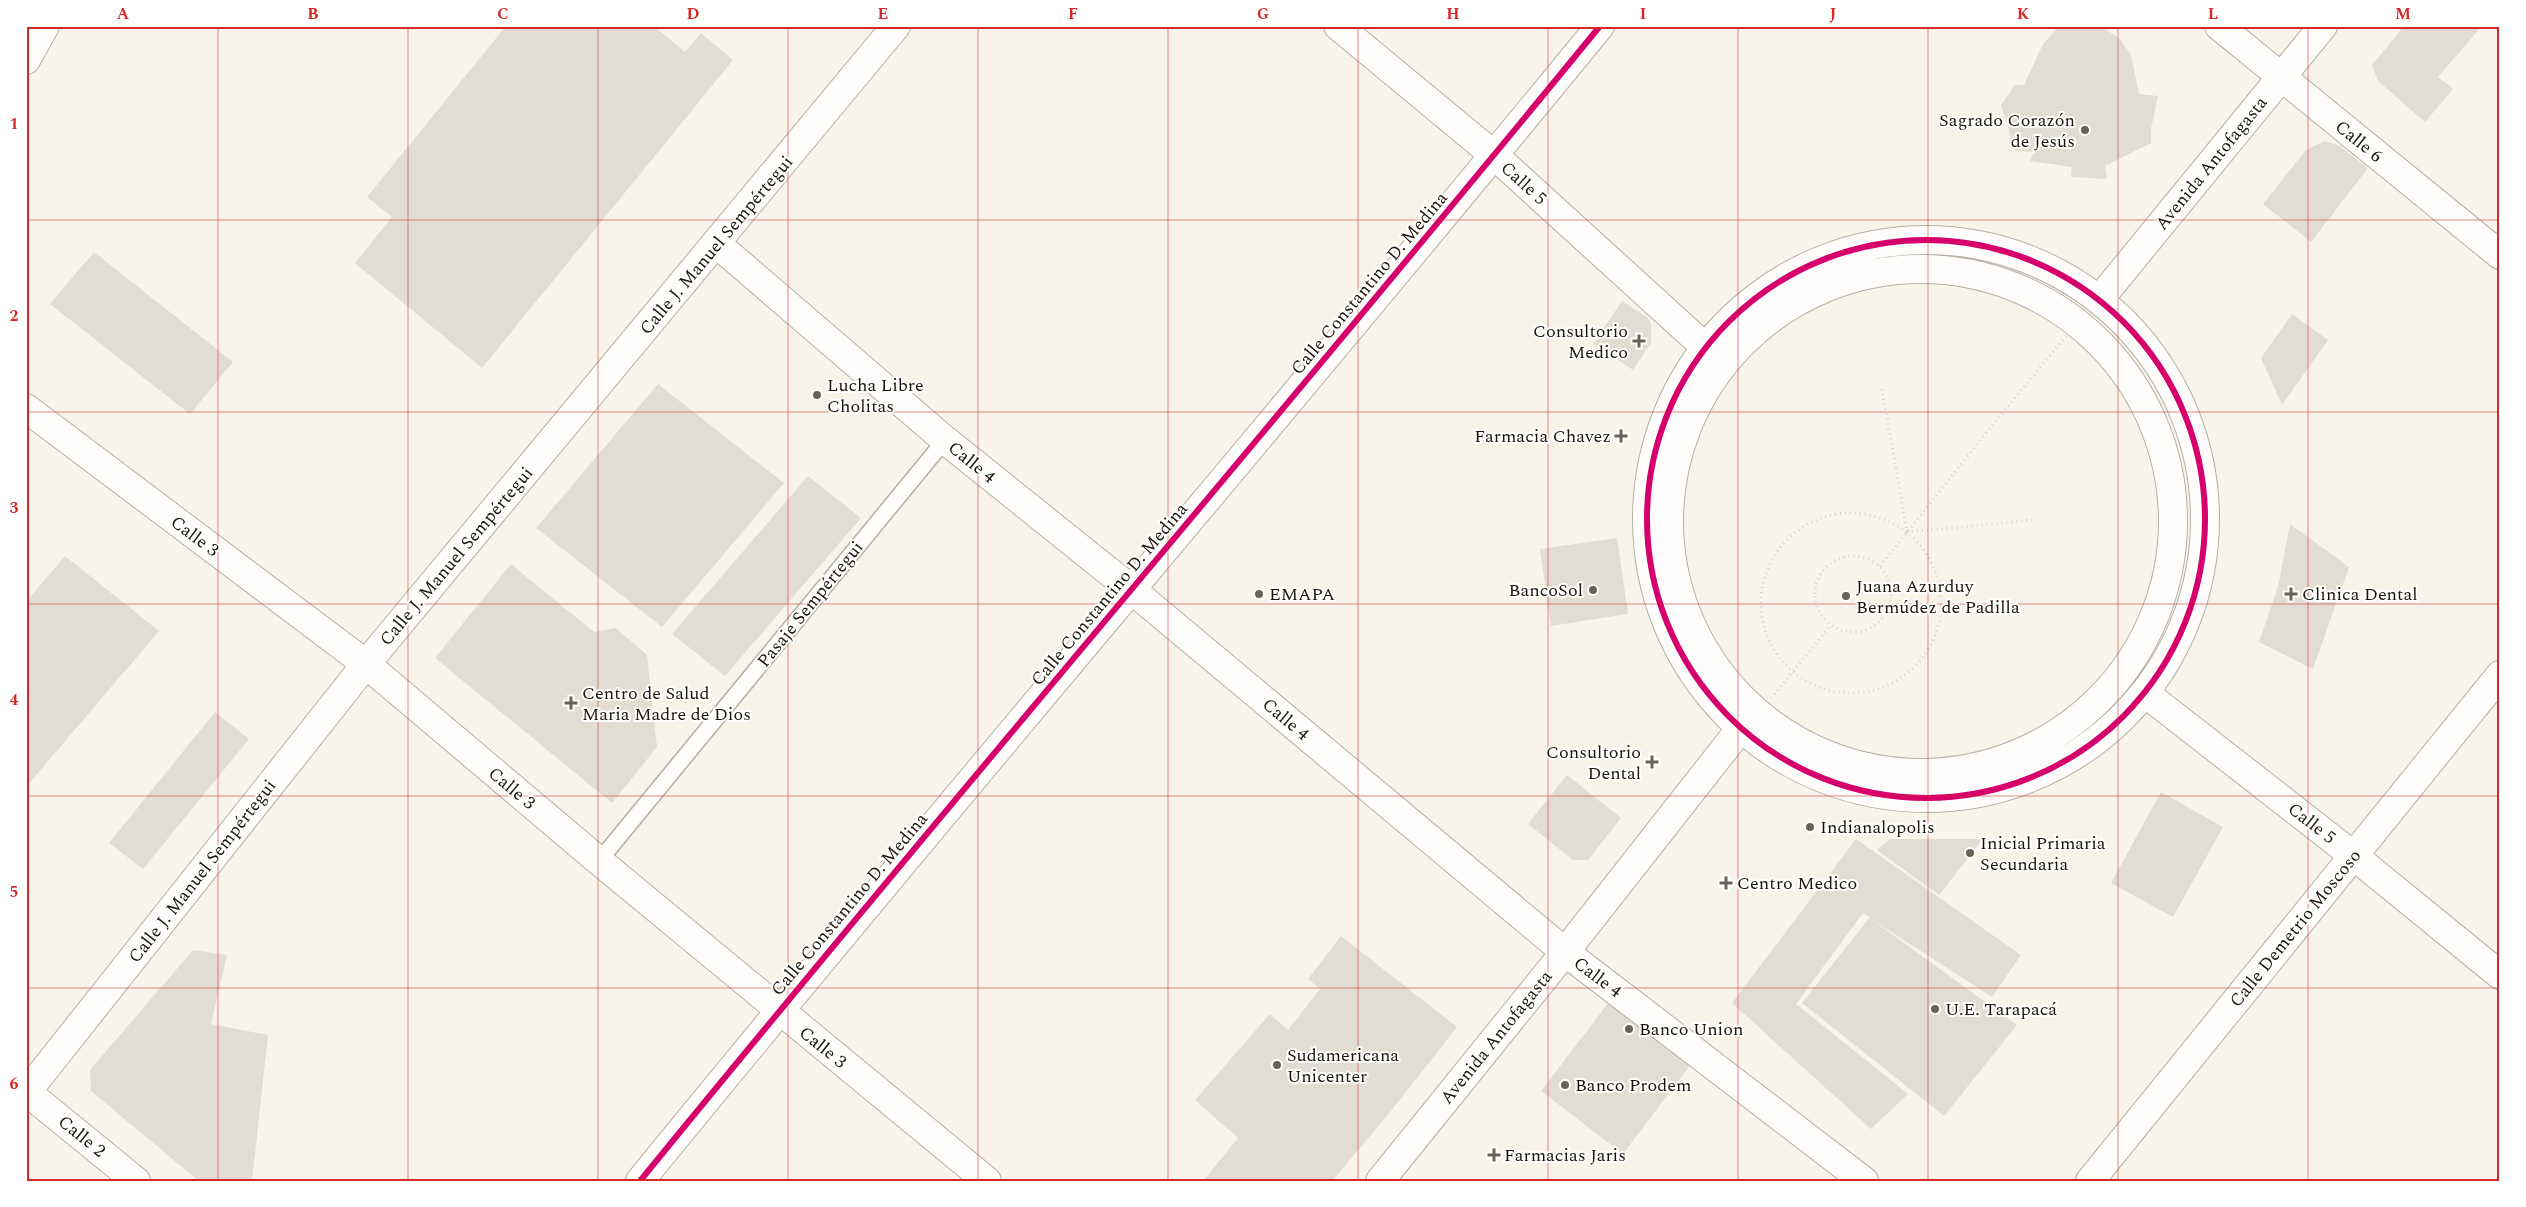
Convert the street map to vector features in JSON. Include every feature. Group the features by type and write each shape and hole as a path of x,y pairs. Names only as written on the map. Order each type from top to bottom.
{"street":[{"path":"26,60 45,26"},
{"name":"Calle J. Manuel Sempértegui","path":"27,1092 366,664 717,244 896,26"},
{"name":"Calle 5","path":"1338,26 1494,156 1705,347"},
{"name":"Calle Constantino D. Medina","path":"640,1181 779,1010 1132,590 1600,26"},
{"name":"Calle 6","path":"2219,26 2500,254"},
{"name":"Avenida Antofagasta","path":"2099,300 2324,26"},
{"path":"1916,239 1965,242 1984,246 2013,254 2059,273 2099,300 2138,339 2170,384 2191,434 2203,488 2204,543 2194,596 2174,647 2145,693 2108,732 2066,762 2018,784 1970,796 1921,799 1872,794 1824,780 1780,758 1741,728 1705,690 1677,645 1658,596 1648,544 1648,492 1658,440 1677,392 1705,347 1738,311 1776,281 1820,259 1868,244 1916,239"},
{"name":"Calle 4","path":"717,244 945,440 1132,590 1565,952 1864,1181"},
{"path":"1921,264 1970,270 2013,282 2065,320 2095,339 2148,413 2165,455 2174,499 2175,544 2167,588 2150,630 2127,670 2096,704 2059,732 2018,754 1974,767 1928,773 1882,770 1837,760 1795,741 1752,710 1721,678 1696,640 1679,599 1670,555 1669,510 1677,466 1690,422 1714,378 1743,340 1781,310 1821,288 1874,270 1921,264"},
{"name":"Calle 3","path":"26,408 366,664 599,861 988,1181"},
{"name":"Calle Demetrio Moscoso","path":"2090,1181 2500,675"},
{"name":"Calle 5","path":"2145,693 2354,856 2500,975"},
{"name":"Avenida Antofagasta","path":"1380,1181 1565,952 1741,728"},
{"name":"Calle 2","path":"27,1092 136,1181"}],"lane":[{"name":"Pasaje Sempértegui","path":"599,861 945,440"}],"path":[{"path":"1921,273 1969,278 2009,290 2065,320 2088,345 2116,381 2140,417 2157,457 2165,499 2166,543 2158,586 2142,627 2119,664 2090,697 2054,725 2015,746 1963,760 1928,764 1883,762 1840,751 1801,734 1763,709 1728,672 1703,636 1687,596 1679,554 1678,510 1686,467 1698,425 1721,382 1750,346 1785,317 1825,296 1876,279 1921,273"},
{"path":"1880,566 2065,320"},
{"path":"1882,389 1907,532"},
{"path":"1846,511 1866,513 1892,522 1915,538 1932,560 1939,583 1942,609 1937,633 1926,652 1914,667 1899,678 1881,687 1842,695 1817,688 1791,674 1778,658 1767,631 1762,604 1767,574 1776,555 1788,539 1805,525 1827,514 1846,511"},
{"path":"1907,532 2035,520"},
{"path":"1848,557 1865,558 1880,566 1889,580 1892,596 1883,617 1864,630 1853,632 1831,625 1817,608 1816,586 1820,575 1832,563 1848,557"},
{"path":"1763,709 1831,625"}],"building":[{"path":"506,26 654,26 685,52 701,33 733,60 482,368 355,263 392,217 367,197"},
{"name":"Sagrado Corazón de Jesús","path":"2065,26 2102,27 2119,38 2131,55 2139,94 2158,96 2151,129 2151,143 2105,166 2107,179 2071,177 2072,167 2030,161 2034,152 2015,151 2001,105 2015,85 2024,85 2043,44 2056,30"},
{"path":"2404,26 2482,26 2438,77 2453,89 2425,122 2378,81 2372,65"},
{"path":"2325,141 2340,146 2368,168 2311,242 2263,204 2306,150"},
{"path":"94,252 233,362 190,414 50,304"},
{"path":"1622,301 1647,317 1651,324 1651,343 1633,370 1593,344"},
{"path":"2292,314 2328,340 2282,405 2261,358"},
{"path":"658,384 784,483 662,627 536,528"},
{"path":"808,476 861,518 725,676 672,634"},
{"path":"2290,524 2349,567 2313,669 2259,642 2278,587"},
{"path":"1617,538 1628,614 1551,626 1540,549"},
{"path":"65,556 159,631 26,787 26,602"},
{"path":"511,564 594,632 616,628 647,655 657,747 612,803 435,658"},
{"path":"215,712 249,739 143,869 109,843"},
{"path":"1567,775 1621,818 1588,860 1573,860 1528,824"},
{"path":"2161,792 2223,827 2173,917 2111,883"},
{"path":"1856,839 2021,955 1992,997 1871,919 2017,1025 1944,1116 1802,1003 1870,917 1863,913 1796,1004 1908,1094 1871,1129 1732,1003"},
{"path":"1890,839 1983,839 1939,895 1877,850"},
{"path":"1341,936 1457,1027 1387,1116 1332,1181 1203,1181 1238,1138 1195,1100 1270,1014 1288,1030 1320,989 1308,979"},
{"path":"193,950 227,955 211,1024 268,1035 252,1181 199,1181 91,1091 90,1070"},
{"path":"1609,1002 1691,1064 1623,1154 1541,1091"}],"cycle path":[{"path":"640,1181 879,891 1361,316 1600,26"},
{"path":"1926,240 1953,241 1980,246 2007,252 2033,261 2081,287 2103,303 2123,322 2142,342 2158,364 2184,412 2193,438 2199,465 2204,492 2205,519 2204,546 2199,573 2193,600 2184,626 2158,674 2142,696 2123,716 2103,735 2081,751 2033,777 2007,786 1980,792 1953,797 1926,798 1899,797 1872,792 1845,786 1819,777 1771,751 1749,735 1729,716 1710,696 1694,674 1668,626 1659,600 1653,573 1648,546 1647,519 1648,492 1653,465 1659,438 1668,412 1694,364 1710,342 1729,322 1749,303 1771,287 1819,261 1845,252 1872,246 1899,241 1926,240"}],"place":[{"name":"Sagrado Corazón de Jesús","path":"2085,130"},
{"name":"Consultorio Medico","path":"1639,341"},
{"name":"Lucha Libre Cholitas","path":"817,395"},
{"name":"Farmacia Chavez","path":"1621,436"},
{"name":"BancoSol","path":"1593,590"},
{"name":"EMAPA","path":"1259,594"},
{"name":"Clinica Dental","path":"2291,594"},
{"name":"Juana Azurduy Bermúdez de Padilla","path":"1846,596"},
{"name":"Centro de Salud Maria Madre de Dios","path":"571,703"},
{"name":"Consultorio Dental","path":"1652,762"},
{"name":"Indianalopolis","path":"1810,827"},
{"name":"Inicial Primaria Secundaria","path":"1970,853"},
{"name":"Centro Medico","path":"1726,883"},
{"name":"U.E. Tarapacá","path":"1935,1009"},
{"name":"Banco Union","path":"1629,1029"},
{"name":"Sudamericana Unicenter","path":"1277,1065"},
{"name":"Banco Prodem","path":"1565,1085"},
{"name":"Farmacias Jaris","path":"1494,1155"}]}
